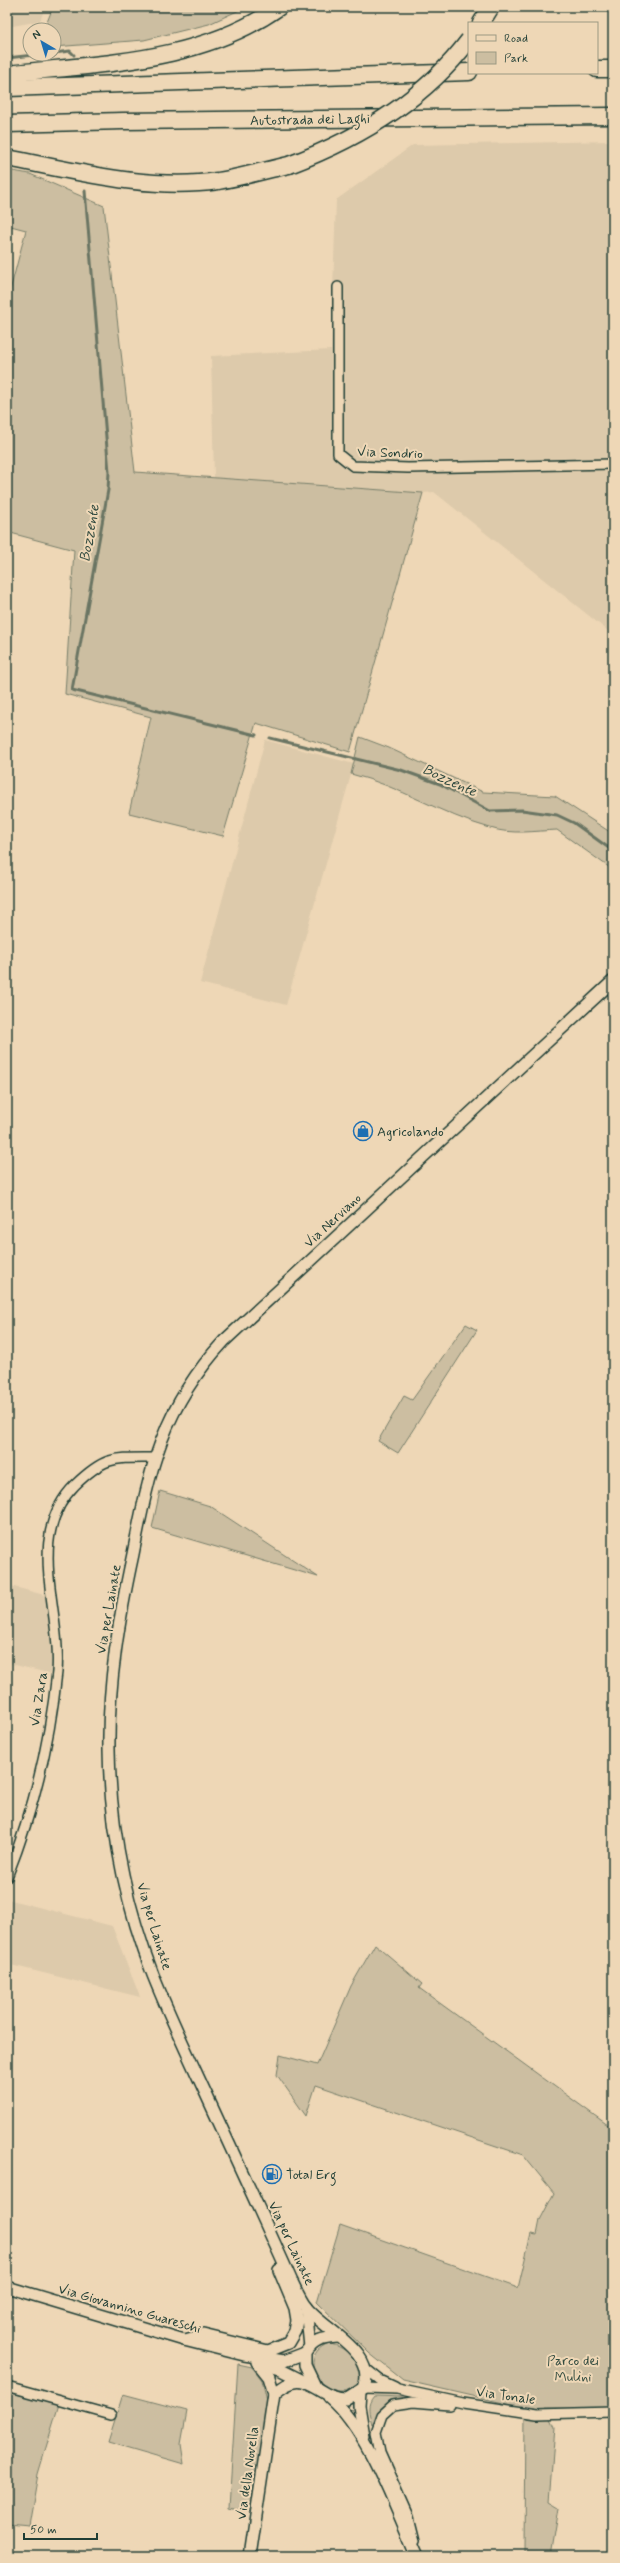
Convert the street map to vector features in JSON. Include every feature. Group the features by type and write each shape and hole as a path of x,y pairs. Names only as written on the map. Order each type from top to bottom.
{"highway":[{"path":"7,74 63,70 173,53 226,36 279,7"},
{"path":"482,22 491,7"},
{"path":"7,158 112,178 166,183 217,181 289,165 350,138 385,117 436,76 468,41"},
{"path":"598,69 613,69"},
{"path":"7,88 468,72"},
{"name":"Autostrada dei Laghi","path":"7,124 123,121 613,116"}],"street":[{"name":"Via Sondrio","path":"338,287 338,454 353,466 408,468 613,464"},
{"name":"Via Nerviano","path":"138,1526 154,1458 171,1416 186,1389 224,1341 613,981"},
{"name":"Via Zara","path":"7,1877 34,1802 56,1684 57,1636 48,1558 52,1521 66,1495 96,1466 113,1459 154,1458"},
{"name":"Via per Lainate","path":"138,1526 118,1627 110,1702 110,1771 119,1853 133,1914 152,1973 254,2198 306,2307 338,2337"},
{"path":"184,2340 203,2335 268,2351 288,2343 295,2331 297,2320 295,2308 255,2213 254,2198"},
{"name":"Via Giovannino Guareschi","path":"7,2288 184,2340 244,2355"},
{"name":"Via per Lainate","path":"306,2307 307,2350"},
{"path":"244,2355 257,2362 282,2365 307,2350 322,2338 338,2337 359,2356 365,2368 367,2380 362,2390 359,2406 364,2439"},
{"path":"307,2350 305,2365 319,2389 337,2404 364,2439 417,2556"},
{"path":"244,2355 282,2365 301,2380 339,2399 347,2400 362,2390 398,2389"},
{"path":"257,2362 269,2377 273,2389 287,2383 301,2380"},
{"name":"Via della Novella","path":"250,2556 273,2389 282,2365"},
{"path":"365,2368 380,2380 398,2389"},
{"path":"7,2386 112,2414"},
{"name":"Via Tonale","path":"398,2389 463,2403 537,2414 613,2412"},
{"path":"417,2556 408,2516 380,2453 376,2432 378,2423 382,2415 393,2404 402,2402 449,2405 463,2403"}],"shaded area":[{"path":"7,7 45,7 40,21 22,22 22,24 7,27"},
{"path":"613,141 613,635 434,492 423,493 214,478 211,356 331,350 336,200 413,145"},
{"path":"265,740 354,764 286,1005 200,983"},
{"path":"7,1585 48,1596 54,1648 52,1674 7,1663"},
{"path":"7,1899 112,1926 140,1997 7,1964"}],"green space":[{"path":"53,7 246,7 209,24 144,40 62,46 62,22 47,22"},
{"path":"7,170 30,174 104,206 135,472 423,493 350,752 256,723 223,836 129,813 151,717 65,694 74,550 7,532 7,302 26,230 7,225"},
{"path":"360,737 389,748 483,792 555,796 613,834 613,870 557,830 515,832 490,828 455,816 369,779 351,774"},
{"path":"466,1324 477,1330 398,1453 378,1441 404,1396 412,1400"},
{"path":"160,1491 210,1506 318,1577 152,1528"},
{"name":"Parco dei Mulini","path":"375,1944 422,1984 419,1988 605,2123 612,2127 613,2125 613,2409 546,2408 555,2427 549,2502 559,2508 551,2556 524,2556 525,2408 403,2380 369,2353 317,2302 340,2225 518,2288 531,2234 537,2235 540,2220 554,2193 523,2155 316,2085 306,2116 277,2075 280,2055 317,2065 351,1986"},
{"path":"329,2344 335,2345 349,2353 360,2366 362,2372 361,2379 356,2385 346,2390 335,2390 326,2386 318,2379 314,2370 313,2360 318,2351"},
{"path":"238,2364 252,2367 262,2380 267,2401 252,2512 229,2507"},
{"path":"7,2392 59,2404 38,2474 29,2526 7,2524"},
{"path":"123,2394 187,2411 181,2444 184,2464 108,2442"},
{"path":"374,2396 404,2397 383,2408 372,2424 369,2406 371,2399"}],"waterway":[{"name":"Bozzente","path":"62,52 70,51 74,55"},
{"name":"Bozzente","path":"7,58 22,56"},
{"name":"Bozzente","path":"85,191 109,472 108,490 72,690 256,735"},
{"name":"Bozzente","path":"270,738 401,770 440,784 490,811 522,810 557,815 574,823 613,851"}],"place":[{"name":"Agricolando","path":"363,1131"},
{"name":"Total Erg","path":"272,2174"}]}
